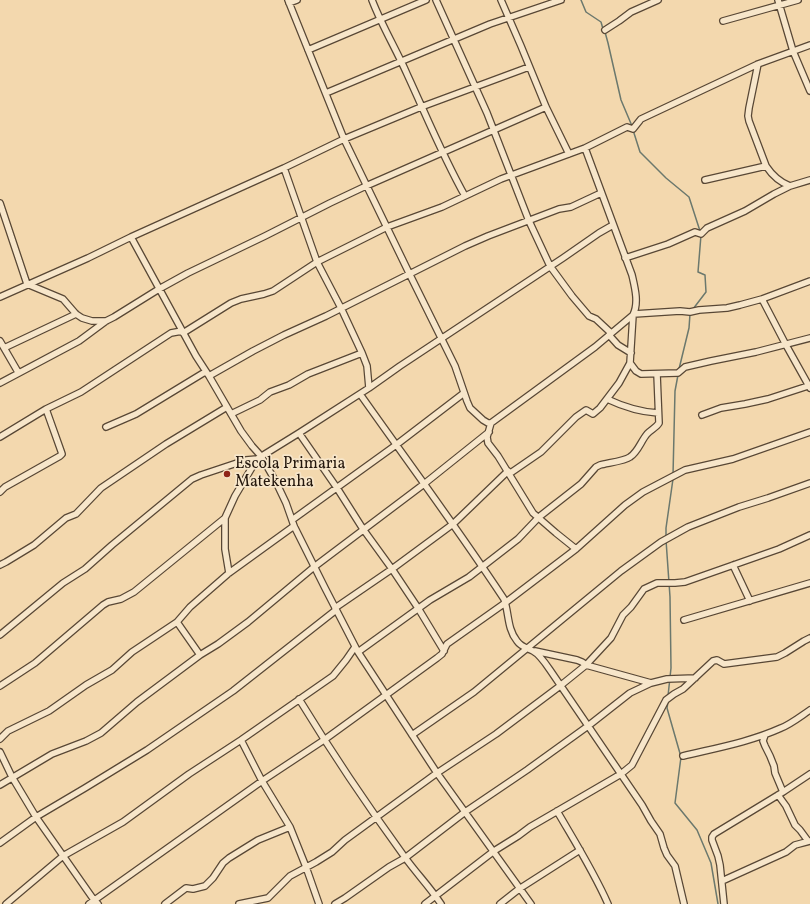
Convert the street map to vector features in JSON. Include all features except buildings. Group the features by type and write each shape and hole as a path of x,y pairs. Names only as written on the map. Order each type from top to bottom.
{"street":[{"path":"297,0 289,1 344,139 455,366 470,408 483,420 491,424"},
{"path":"372,0 442,153 465,196"},
{"path":"308,50 426,0"},
{"path":"436,0 494,130 529,221 550,266 589,316 596,319 618,345 631,352"},
{"path":"500,0 521,46 546,108 568,154"},
{"path":"326,93 508,18 561,0"},
{"path":"605,30 631,12 658,0"},
{"path":"723,21 779,3 798,0"},
{"path":"779,3 793,50 810,91"},
{"path":"0,437 46,409 81,392 171,333 182,332 231,303 273,291 317,262 387,227 442,207 511,176 585,148 627,127 633,129 641,119 758,64 810,45"},
{"path":"758,64 748,116 754,137 766,166 769,171 782,183 790,186"},
{"path":"0,297 284,168 344,139 421,107 529,67"},
{"path":"0,383 78,341 106,321 188,273 366,186 546,108"},
{"path":"0,843 36,817 147,750 227,695 336,609 453,524 508,472 541,452 576,417 587,410 594,413 600,408 619,383 630,363 633,314 636,301 632,275 585,148"},
{"path":"705,180 766,166"},
{"path":"284,168 317,262 362,353 367,366 369,388"},
{"path":"626,258 668,244 695,232 701,234 707,228 744,211 790,186 810,180"},
{"path":"106,427 136,414 207,374 466,246 559,209 570,207 601,193"},
{"path":"0,203 27,284 63,299 76,314 82,318 106,321"},
{"path":"0,635 62,583 85,569 192,479 246,460 259,457 299,433 613,225"},
{"path":"131,237 196,356 248,441 276,482 286,503 294,526 356,650 437,773 531,904"},
{"path":"576,549 534,513 498,456 488,443 487,437 491,424 595,347 633,314 680,311 690,312 740,306 810,281"},
{"path":"702,415 721,408 768,399 809,387 762,299"},
{"path":"4,348 76,314"},
{"path":"171,333 176,320"},
{"path":"630,363 636,371 641,374 678,373 685,367 786,345 810,338"},
{"path":"0,341 18,372"},
{"path":"231,414 260,400 270,392 289,385 308,374 362,353"},
{"path":"6,904 64,856 123,822 189,774 333,676 356,650 430,600 469,577 518,539 539,517 581,484 596,467 630,458 649,432 659,424 657,374"},
{"path":"292,520 396,445 464,393"},
{"path":"360,394 453,524 504,599 511,631 517,642 534,651 577,660 586,665 651,683"},
{"path":"607,399 632,409 658,413"},
{"path":"0,565 34,545 66,518 76,514 101,488 166,444 227,407"},
{"path":"0,492 62,454 46,409"},
{"path":"0,785 52,754 86,741 101,733 137,702 200,655 248,622 314,567 424,484 489,432"},
{"path":"88,904 96,902 262,781 324,740 437,658 444,651 447,644 506,603 576,549 625,505 643,492 684,470 732,459 810,432"},
{"path":"299,433 418,608 444,651"},
{"path":"229,573 225,549 225,518 235,496 259,457"},
{"path":"412,735 474,692 622,571 661,542 688,527 739,507 810,483"},
{"path":"0,686 34,663 103,605 108,602 121,599 134,592 225,518"},
{"path":"0,740 8,731 49,711 86,685 112,670 132,652 177,622 190,607 229,573 294,526"},
{"path":"239,904 268,898 290,876 332,852 344,840 437,773 496,734 560,686 586,665 611,638 623,615 644,589 657,583 675,584 685,582 779,549 810,535"},
{"path":"733,565 750,601"},
{"path":"684,620 810,583"},
{"path":"177,622 200,655"},
{"path":"425,904 494,851 530,827 621,774 632,765 666,700 683,689 713,661 718,660 724,664 777,657 810,638"},
{"path":"534,651 550,670 657,828 664,848 675,866 684,904"},
{"path":"335,904 389,867 405,858 464,812 527,770 588,726 630,693 651,683 667,679 695,678"},
{"path":"299,699 324,740 376,818 441,904"},
{"path":"683,756 765,735 783,727 810,710"},
{"path":"722,881 786,852 795,845 809,841 795,825 781,794 774,766 763,742 765,735"},
{"path":"240,740 262,781 290,827 319,904"},
{"path":"0,752 12,777 36,817 96,902"},
{"path":"724,904 718,856 712,837 714,834 781,794 810,774"},
{"path":"557,811 580,850 608,904"},
{"path":"165,904 186,888 193,889 205,886 213,878 223,863 258,840 290,827"},
{"path":"500,904 520,889 580,850"}],"waterway":[{"path":"581,0 586,12 601,22 603,29"},
{"path":"605,32 621,100 632,126"},
{"path":"633,130 640,152 666,178 689,197 700,231"},
{"path":"693,309 706,292 705,275 698,272 701,235"},
{"path":"679,369 689,328 690,314"},
{"path":"673,475 675,391 678,375"},
{"path":"666,536 673,479"},
{"path":"666,540 670,597 671,668 668,696"},
{"path":"668,702 667,708 681,757 675,803 697,830 711,863 718,904"}],"place":[{"name":"Escola Primaria Matekenha","path":"227,474"}]}
